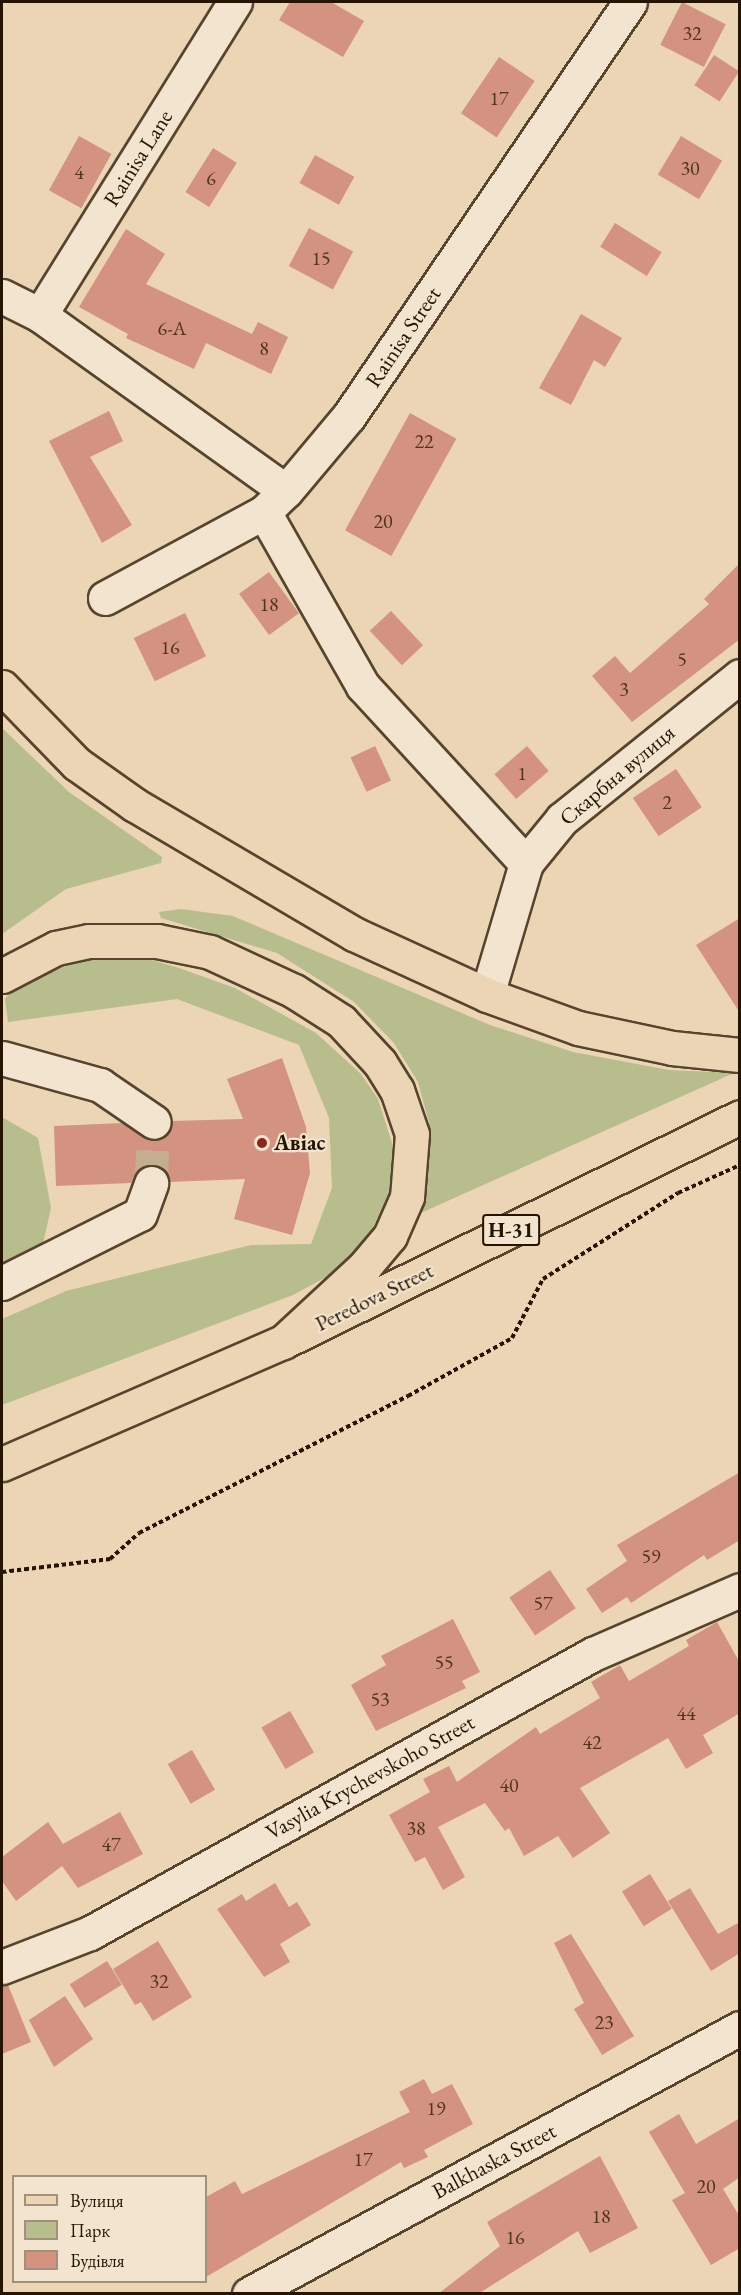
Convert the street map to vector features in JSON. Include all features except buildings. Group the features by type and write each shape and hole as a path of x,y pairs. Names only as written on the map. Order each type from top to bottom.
{"main road":[{"path":"2,687 77,764 135,805 284,896 487,994 630,1041 740,1055"},
{"path":"2,976 57,948 89,941 157,941 210,952 313,1003 341,1022 380,1063 397,1090 412,1134 407,1197 390,1236 365,1266 283,1342"},
{"name":"Peredova Street","path":"2,1464 283,1342 740,1117"}],"street":[{"name":"Rainisa Lane","path":"40,315 235,2"},
{"name":"Rainisa Street","path":"105,598 275,502 349,416 630,2"},
{"path":"2,296 40,315 275,502 363,686 526,863"},
{"name":"Скарбна вулиця","path":"487,994 526,863 562,819 740,676"},
{"path":"2,1058 100,1085 154,1122"},
{"path":"2,1283 140,1214 151,1183"},
{"name":"Vasylia Krychevskoho Street","path":"2,1967 90,1933 594,1654 740,1590"},
{"name":"Balkhaska Street","path":"249,2294 740,2028"}],"path":[{"path":"2,1572 110,1559 139,1533 408,1396 512,1338 543,1278 678,1193 740,1165"}],"green space":[{"path":"2,728 69,792 162,857 161,863 66,889 2,934"},
{"path":"181,909 233,916 490,1025 573,1052 669,1070 734,1073 414,1216 427,1170 429,1123 418,1082 394,1043 354,1002 277,953 161,918 159,912"},
{"path":"86,958 148,959 179,968 235,988 316,1033 361,1074 378,1099 393,1146 389,1196 367,1238 332,1274 293,1295 2,1405 2,1319 66,1291 251,1245 311,1244 332,1188 329,1118 299,1045 177,999 8,1022 5,999 14,987"},
{"path":"2,1117 38,1138 51,1208 40,1257 2,1269"}],"tunnel":[{"path":"151,1183 154,1122"}],"place":[{"name":"Авіас","path":"262,1143"}]}
